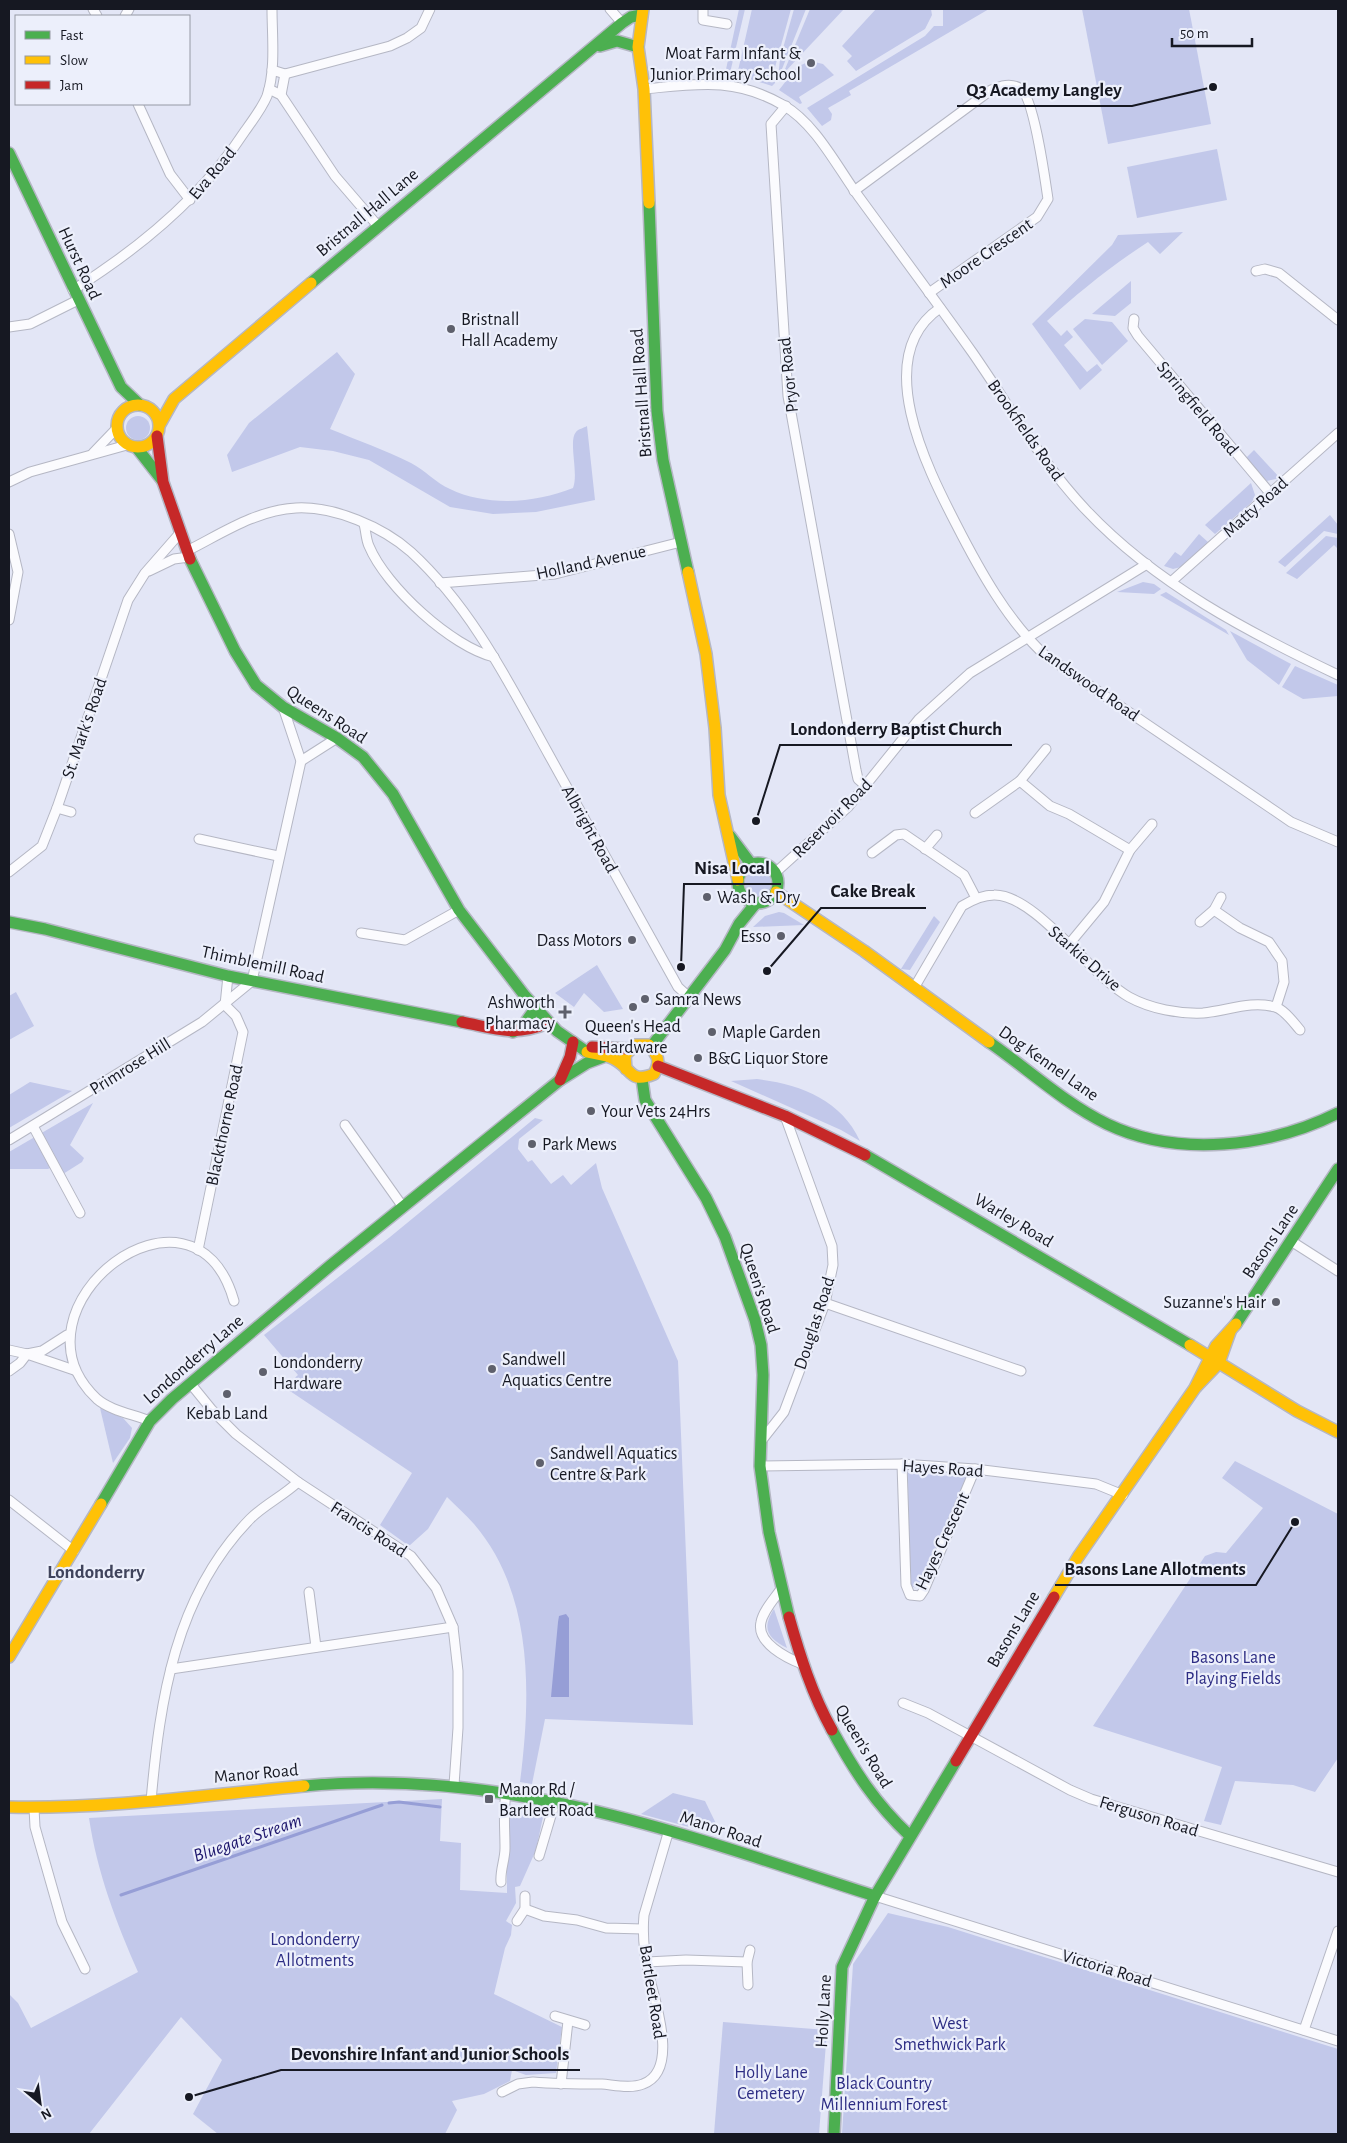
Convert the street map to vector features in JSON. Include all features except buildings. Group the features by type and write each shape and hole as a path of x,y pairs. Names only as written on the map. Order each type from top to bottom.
{"street":[{"name":"Eva Road","path":"9,327 30,324 76,295 99,273 190,200 230,154 257,114 269,89 272,70 272,9"},
{"path":"272,70 285,74 390,46 407,38 421,28 430,9"},
{"path":"610,9 621,25 620,33 625,41 638,47"},
{"path":"703,9 703,20 727,24"},
{"name":"Bristnall Hall Lane","path":"160,424 174,399 378,226 621,25 631,17 642,12"},
{"name":"Bristnall Hall Road","path":"642,12 638,47 644,89 657,411 663,460 706,654 715,728 719,795 738,882"},
{"name":"Bristnall Hall Lane","path":"585,55 609,42 625,41"},
{"path":"281,95 285,74"},
{"path":"644,89 721,84 751,89 786,106"},
{"name":"Moore Crescent","path":"854,191 991,90 1002,85 1013,86 1022,90 1031,106 1048,199 1047,204 1037,217 929,293"},
{"path":"269,89 281,95 335,176 378,226"},
{"path":"138,105 170,174 190,200"},
{"name":"Brookfields Road","path":"786,106 815,136 940,308 1058,477 1086,510 1147,564 1219,614 1281,648 1338,675"},
{"name":"Pryor Road","path":"786,106 771,124 788,396 856,770 858,779 866,786"},
{"name":"Hurst Road","path":"9,153 121,387 145,406"},
{"path":"1256,271 1265,268 1279,273 1338,320"},
{"name":"Landswood Road","path":"940,308 928,317 922,325 909,358 908,399 914,430 942,496 998,598 1027,636 1051,660 1290,822 1338,842"},
{"name":"Springfield Road","path":"1134,319 1133,328 1138,336 1270,493"},
{"path":"121,387 117,428 119,436 132,446"},
{"name":"Bristnall Hall Lane","path":"145,406 174,399"},
{"path":"9,482 30,472 91,455 132,446 146,446 157,436 160,424 156,415 145,406 128,407 119,416"},
{"path":"91,455 107,441 117,428"},
{"name":"Matty Road","path":"1172,581 1337,435"},
{"name":"Queens Road","path":"157,436 163,482 188,554 245,668 256,685 283,707 337,738 363,758 393,794 459,910 536,1009"},
{"name":"Queens Road","path":"132,446 163,482"},
{"name":"Albright Road","path":"188,554 262,514 296,508 330,512 364,524 410,551 472,621 494,657 678,987 690,998"},
{"path":"364,524 369,546 402,594 425,616 457,638 481,654 494,657"},
{"name":"St. Mark's Road","path":"9,872 42,846 57,808 128,600 144,573 180,533"},
{"path":"9,534 18,572 9,620"},
{"name":"Holland Avenue","path":"440,583 555,574 681,542"},
{"path":"144,573 188,554"},
{"name":"Reservoir Road","path":"775,873 848,807 903,738 942,697 970,672 1147,564"},
{"path":"225,1005 252,981 278,856 301,761 283,707"},
{"path":"301,761 337,738"},
{"path":"974,813 1020,781 1046,749"},
{"path":"1020,781 1050,806 1068,814 1130,850"},
{"path":"57,808 71,812"},
{"path":"1070,943 1104,902 1130,850 1152,824"},
{"name":"Bristnall Hall Road","path":"727,830 751,864"},
{"path":"872,853 896,835 904,834 964,875 976,898 962,906 914,988"},
{"path":"925,849 937,835"},
{"path":"199,839 278,856"},
{"path":"651,1047 725,950 739,924 756,903 769,899 776,892 778,882 775,873 765,864 751,864 744,868 738,882 739,924"},
{"path":"738,882 740,892 747,900 756,903"},
{"name":"Dog Kennel Lane","path":"776,892 1061,1094 1096,1117 1129,1133 1171,1142 1220,1144 1254,1140 1296,1130 1314,1125 1338,1113"},
{"name":"Starkie Drive","path":"976,898 994,895 1008,897 1028,909 1070,943 1100,976 1129,997 1157,1008 1203,1013 1248,1005 1276,1007"},
{"path":"1200,922 1214,910 1221,897"},
{"path":"361,933 405,940 459,910"},
{"path":"1214,910 1240,928 1269,942 1282,961 1284,982 1276,1007 1287,1015 1300,1030"},
{"name":"Thimblemill Road","path":"9,922 45,929 228,976 513,1032 528,1031 548,1023"},
{"path":"225,1005 228,976"},
{"name":"Primrose Hill","path":"9,1140 202,1022 225,1005"},
{"name":"Blackthorne Road","path":"198,1250 243,1032 236,1016 225,1005"},
{"path":"513,1032 525,1023 536,1009 548,1023 583,1051 614,1059 630,1074 642,1078 654,1074 658,1066 658,1056 651,1047 642,1044 629,1049 597,1048 572,1042"},
{"name":"Londonderry Lane","path":"560,1080 570,1057 572,1042"},
{"path":"626,1069 624,1062 629,1049"},
{"name":"Londonderry Lane","path":"9,1656 74,1551 150,1421 190,1383 560,1080 587,1063 603,1057"},
{"name":"Warley Road","path":"658,1066 785,1116 844,1143 924,1188 1297,1411 1338,1432"},
{"name":"Queen's Road","path":"642,1078 645,1100 706,1198 745,1287 761,1345 762,1440 760,1466 769,1532 781,1589 802,1664 818,1704 854,1769 884,1811 910,1836"},
{"name":"Douglas Road","path":"762,1440 784,1412 824,1303 833,1265 832,1246 785,1116"},
{"path":"344,1125 403,1207"},
{"path":"33,1126 80,1213"},
{"name":"Basons Lane","path":"875,1896 1078,1557 1123,1495 1214,1360 1226,1353 1230,1332 1338,1169"},
{"path":"1291,1241 1338,1271"},
{"path":"150,1421 113,1408 97,1399 74,1370 67,1335 76,1302 96,1274 109,1262 140,1246 178,1243 198,1250 212,1262 224,1277 234,1301"},
{"path":"824,1303 1021,1371"},
{"path":"9,1371 20,1363 27,1354 42,1351 67,1335"},
{"path":"9,1350 74,1370"},
{"name":"Francis Road","path":"190,1383 212,1410 236,1434 298,1482 411,1556 436,1588 454,1627 458,1670 458,1728 454,1785"},
{"name":"Hayes Road","path":"760,1466 902,1464 975,1469 1096,1484 1123,1495"},
{"name":"Hayes Crescent","path":"902,1464 906,1586 910,1595 914,1596 920,1596 924,1590 975,1469"},
{"path":"151,1801 162,1702 182,1626 222,1552 251,1518 298,1482"},
{"path":"9,1500 74,1551"},
{"path":"781,1589 761,1623 762,1633 774,1648 802,1664"},
{"path":"309,1592 316,1647"},
{"path":"171,1668 454,1627"},
{"name":"Ferguson Road","path":"903,1703 928,1713 969,1738 1091,1799 1338,1872"},
{"name":"Manor Road","path":"9,1807 68,1810 275,1788 350,1784 422,1782 454,1785 554,1802 669,1830 875,1896"},
{"path":"501,1882 500,1872 505,1849 502,1814 506,1793"},
{"path":"539,1856 554,1802"},
{"path":"34,1808 35,1827 62,1922 85,1970"},
{"name":"Bartleet Road","path":"502,2092 518,2079 561,2084 634,2086 652,2080 662,2063 662,2032 660,2013 647,1962 643,1929 644,1915 669,1830"},
{"path":"517,1921 525,1909 525,1896"},
{"name":"Victoria Road","path":"875,1896 1338,2041"},
{"name":"Holly Lane","path":"834,2134 842,1967 875,1896"},
{"path":"525,1909 544,1916 577,1920 606,1928 643,1929"},
{"path":"1304,2030 1338,1931"},
{"path":"748,1985 747,1962 750,1950"},
{"path":"647,1962 686,1960 747,1962"},
{"path":"555,2016 585,2025"},
{"path":"561,2084 568,2021"}],"green space":[{"path":"739,9 745,9 730,73 725,74"},
{"path":"752,9 791,9 774,71 775,83 772,86 737,75"},
{"path":"794,9 806,9 778,79 780,59"},
{"path":"810,9 844,9 783,74"},
{"path":"876,9 931,9 932,15 925,29 856,71 847,61 852,56 842,46"},
{"path":"943,9 989,9 849,91 851,95 828,108 832,114 831,120 822,126 807,108 925,36 934,26 943,26"},
{"path":"1082,9 1189,9 1211,124 1108,144"},
{"path":"810,61 823,64 834,75 799,97 802,103 800,104 779,90 797,67"},
{"path":"1217,149 1227,200 1137,218 1127,167"},
{"path":"1183,232 1160,254 1148,242 1121,260 1047,321 1061,336 1067,330 1073,337 1064,345 1087,372 1097,364 1102,370 1080,390 1032,324 1112,245 1118,235"},
{"path":"1131,281 1131,303 1115,316 1092,314"},
{"path":"1085,319 1112,322 1128,341 1102,365 1073,329"},
{"path":"337,352 355,374 330,429 411,463 435,480 464,495 495,501 512,501 543,497 573,488 575,482 574,436 577,431 587,426 595,500 536,512 493,514 450,507 369,460 333,451 300,447 232,472 227,455 249,423"},
{"path":"138,416 146,420 150,428 146,436 138,440 130,436 126,428 130,420"},
{"path":"1254,450 1280,478 1267,481 1246,458"},
{"path":"1251,483 1255,495 1252,502 1215,534 1205,525"},
{"path":"1330,515 1338,525 1338,534 1324,531 1285,567 1278,562"},
{"path":"1199,534 1208,542 1181,567 1173,569 1164,566 1175,552 1181,556"},
{"path":"1326,536 1338,538 1338,549 1334,545 1297,579 1286,573"},
{"path":"1143,582 1154,584 1161,589 1154,594 1117,592"},
{"path":"1166,592 1226,630 1229,635 1160,595"},
{"path":"1230,631 1291,664 1279,685 1247,660"},
{"path":"1295,666 1338,685 1338,696 1303,699 1282,687"},
{"path":"758,870 768,873 771,883 768,893 758,896 748,893 745,883 748,873"},
{"path":"779,912 804,925 753,927 765,916"},
{"path":"934,916 940,922 910,970 901,969"},
{"path":"597,965 623,1009 604,1012 584,993 574,1007 555,993"},
{"path":"16,992 34,1026 9,1040 9,996"},
{"path":"757,1079 788,1085 817,1096 842,1114 852,1126 860,1141 841,1130 731,1081"},
{"path":"30,1082 72,1091 9,1128 9,1095"},
{"path":"93,1103 70,1145 84,1158 82,1162 63,1174 58,1164 48,1169 9,1169 9,1152"},
{"name":"Sandwell Aquatics Centre & Park","path":"535,1118 543,1120 519,1139 518,1149 528,1162 532,1160 551,1184 563,1175 571,1185 596,1163 602,1188 678,1361 693,1725 545,1719 532,1784 520,1782 526,1715 524,1647 518,1614 508,1582 494,1552 474,1524 447,1497 428,1529 409,1546 380,1525 412,1473 284,1387 298,1375 264,1335 390,1237"},
{"path":"100,1408 123,1418 132,1428 130,1438 113,1463"},
{"name":"Basons Lane Playing Fields","path":"1235,1461 1338,1514 1338,1758 1315,1792 1293,1785 1235,1781 1221,1825 1204,1821 1222,1767 1093,1726 1205,1556 1216,1552 1226,1553 1263,1508 1222,1478"},
{"path":"908,1473 966,1477 942,1539 920,1588 912,1587 909,1580"},
{"path":"774,1609 787,1648 771,1637 768,1632 768,1622"},
{"path":"673,1793 705,1801 722,1836 641,1814"},
{"name":"Londonderry Allotments","path":"442,1799 440,1841 461,1843 460,1890 507,1893 507,1804 544,1812 536,1850 520,1886 515,1887 516,1903 506,1921 512,1925 511,1935 505,1948 494,1994 562,2027 556,2073 526,2075 512,2070 510,2081 484,2094 452,2101 457,2110 445,2134 218,2134 193,2114 222,2060 181,2017 89,2134 9,2134 9,1994 18,2003 31,2028 138,1972 108,1896 92,1838 89,1818"},
{"name":"West Smethwick Park","path":"888,1913 948,1927 1338,2049 1338,2134 842,2134 853,1964"},
{"name":"Holly Lane Cemetery","path":"723,2022 827,2030 819,2134 714,2134"}],"water":[{"path":"566,1614 569,1618 569,1697 551,1697 559,1616"}],"waterway":[{"name":"Bluegate Stream","path":"389,1803 399,1802 440,1807"},
{"name":"Bluegate Stream","path":"121,1895 382,1805"}],"traffic: fast":[{"path":"311,283 622,23 631,17 641,15"},
{"path":"600,46 617,41 638,47"},
{"path":"9,153 121,387 140,405"},
{"path":"649,203 657,411 663,460 688,572"},
{"path":"137,448 162,480"},
{"path":"190,559 235,651 256,685 283,707 337,738 363,757 393,794 459,910 525,996 557,1031 587,1052"},
{"path":"730,836 751,864"},
{"path":"758,863 772,869 778,883 772,897 758,903 744,897 738,883 744,869 758,863"},
{"path":"651,1047 725,950 739,924 756,903"},
{"path":"9,922 45,929 228,976 462,1022"},
{"path":"513,1032 525,1023 535,1009"},
{"path":"989,1042 1091,1116 1135,1135 1163,1141 1193,1144 1224,1144 1254,1140 1283,1134 1311,1125 1338,1113"},
{"path":"101,1504 150,1421 172,1399 331,1265 560,1080 587,1063 603,1057"},
{"path":"642,1079 645,1100 706,1198 725,1237 755,1320 761,1345 763,1375 760,1466 769,1532 789,1617"},
{"path":"865,1155 1190,1345"},
{"path":"1236,1324 1338,1169"},
{"path":"832,1730 866,1786 886,1811 910,1836"},
{"path":"834,2134 842,1967 875,1896 956,1761"},
{"path":"304,1786 379,1783 452,1787 524,1796 665,1829 875,1896"}],"traffic: slow":[{"path":"643,9 638,47 644,89 649,203"},
{"path":"160,424 174,399 311,283"},
{"path":"142,405 150,408 156,414 159,426 156,438 150,444 134,447 126,444 120,438 117,422 120,414 126,408 142,405"},
{"path":"688,572 706,654 715,728 719,795 738,880"},
{"path":"776,892 864,951 989,1042"},
{"path":"587,1052 611,1058 635,1076 640,1077 654,1074 658,1059 649,1045 635,1045 625,1055 626,1069"},
{"path":"1054,1597 1078,1557 1195,1388 1216,1346 1236,1324"},
{"path":"1196,1387 1219,1363 1230,1332"},
{"path":"1190,1345 1297,1411 1338,1432"},
{"path":"9,1657 101,1504"},
{"path":"9,1807 120,1804 304,1786"}],"traffic: jam":[{"path":"157,436 163,482 190,559"},
{"path":"462,1022 515,1031 548,1023"},
{"path":"560,1080 570,1057 573,1042"},
{"path":"592,1047 629,1049"},
{"path":"658,1066 785,1116 865,1155"},
{"path":"956,1761 1054,1597"},
{"path":"789,1617 807,1675 818,1703 832,1730"}],"place":[{"name":"Moat Farm Infant & Junior Primary School","path":"811,63"},
{"name":"Q3 Academy Langley","path":"1213,87"},
{"name":"Bristnall Hall Academy","path":"451,329"},
{"name":"Londonderry Baptist Church","path":"756,821"},
{"name":"Wash & Dry","path":"707,897"},
{"name":"Esso","path":"781,936"},
{"name":"Dass Motors","path":"632,940"},
{"name":"Nisa Local","path":"681,967"},
{"name":"Cake Break","path":"767,971"},
{"name":"Samra News","path":"645,999"},
{"name":"Queen's Head Hardware","path":"633,1007"},
{"name":"Ashworth Pharmacy","path":"565,1012"},
{"name":"Maple Garden","path":"712,1032"},
{"name":"B&G Liquor Store","path":"698,1058"},
{"name":"Your Vets 24Hrs","path":"591,1111"},
{"name":"Park Mews","path":"532,1144"},
{"name":"Suzanne's Hair","path":"1276,1302"},
{"name":"Sandwell Aquatics Centre","path":"492,1369"},
{"name":"Londonderry Hardware","path":"263,1372"},
{"name":"Kebab Land","path":"227,1394"},
{"name":"Sandwell Aquatics Centre & Park","path":"540,1463"},
{"name":"Basons Lane Allotments","path":"1295,1522"},
{"name":"Manor Rd / Bartleet Road","path":"489,1799"},
{"name":"Devonshire Infant and Junior Schools","path":"189,2097"}],"district":[{"name":"Londonderry","path":"96,1571"}],"park label":[{"name":"Black Country Millennium Forest","path":"884,2093"}]}
